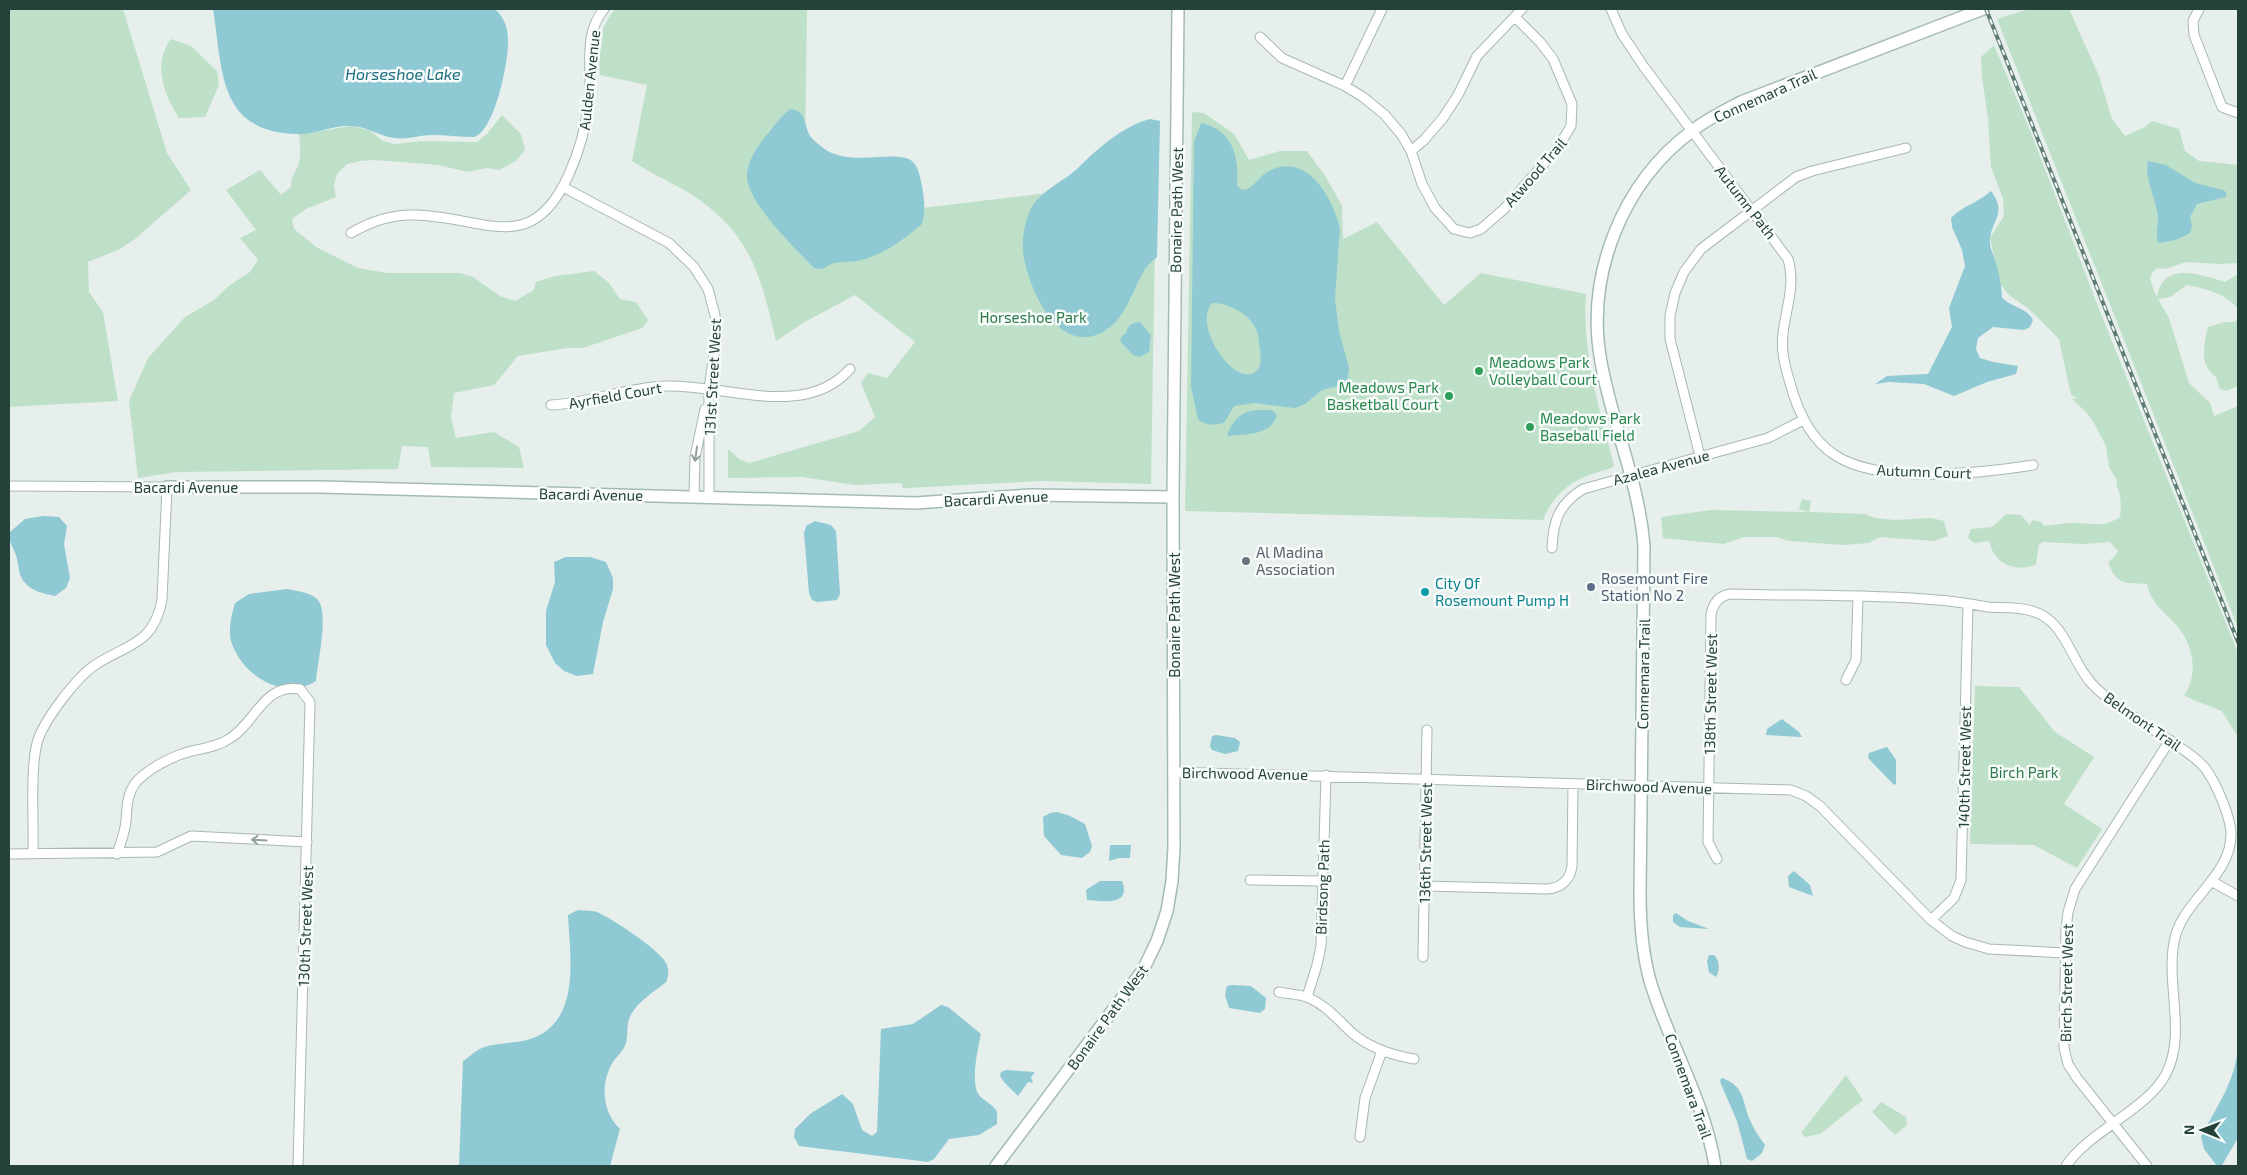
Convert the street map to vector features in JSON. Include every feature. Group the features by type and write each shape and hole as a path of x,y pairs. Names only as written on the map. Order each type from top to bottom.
{"street":[{"name":"Aulden Avenue","path":"351,233 377,221 405,215 424,215 499,227 520,225 543,213 553,204 563,187 580,147 586,122 591,80 591,37 594,25 604,9"},
{"name":"Bonaire Path West","path":"996,1166 1134,983 1157,941 1167,911 1172,881 1173,497 1178,9"},
{"path":"1346,86 1382,9"},
{"path":"1260,37 1282,58 1346,86 1363,97 1385,115 1401,134 1410,151 1424,140 1443,118 1458,95 1477,56 1522,9"},
{"name":"Autumn Path","path":"1610,9 1631,49 1784,252 1790,267 1792,282 1783,353 1795,400 1803,420"},
{"name":"Connemara Trail","path":"1715,1166 1703,1116 1656,1000 1646,962 1640,919 1644,546 1638,502 1599,352 1597,317 1602,270 1619,222 1637,190 1657,163 1692,131 1711,118 1741,102 1983,9"},
{"path":"2200,9 2193,21 2194,35 2222,107 2238,113"},
{"name":"Atwood Trail","path":"1410,151 1430,201 1449,225 1470,233 1481,229 1504,209 1558,149 1571,126 1572,104 1553,59 1540,42 1514,17"},
{"path":"1700,456 1672,353 1669,328 1672,305 1679,282 1694,257 1709,242 1789,181 1803,174 1906,148"},
{"name":"131st Street West","path":"563,187 668,243 694,267 708,290 716,315 716,341 709,389 709,497"},
{"name":"Ayrfield Court","path":"551,405 589,401 651,387 676,386 758,396 792,396 814,391 840,380 850,369"},
{"path":"694,497 695,456 709,389"},
{"name":"Azalea Avenue","path":"1552,548 1556,519 1574,495 1587,487 1772,436 1803,420"},
{"name":"Autumn Court","path":"1803,420 1818,440 1832,452 1849,463 1870,470 1893,473 1966,474 2033,465"},
{"name":"Bacardi Avenue","path":"9,486 320,487 916,503 1030,495 1173,497"},
{"path":"34,853 34,759 37,742 44,726 79,678 95,665 141,640 152,629 159,615 162,600 167,487"},
{"name":"Belmont Trail","path":"1715,602 1722,596 1730,594 1858,597 1936,600 2028,610 2048,619 2059,629 2080,669 2095,688 2189,753 2204,767 2216,787 2229,820 2230,838 2228,852 2211,881 2182,919 2176,934 2173,953 2175,1049 2171,1064 2159,1085 2081,1150 2066,1166"},
{"path":"1846,680 1856,660 1858,597"},
{"name":"138th Street West","path":"1715,602 1711,615 1708,842 1717,859"},
{"name":"140th Street West","path":"1931,920 1954,898 1961,880 1968,604"},
{"name":"130th Street West","path":"117,854 125,830 126,802 136,782 150,770 179,755 217,745 229,739 273,694 282,688 300,689 310,702 298,1166"},
{"name":"136th Street West","path":"1423,957 1427,730"},
{"name":"Birch Street West","path":"2147,1166 2068,1064 2063,1040 2067,918 2076,889 2170,740"},
{"name":"Birchwood Avenue","path":"1173,772 1782,789 1806,796 1820,806 1931,920 1952,936 1976,946 2002,951 2066,953"},
{"name":"Birdsong Path","path":"1307,997 1321,946 1326,775"},
{"path":"1423,886 1547,889 1562,885 1568,878 1572,866 1573,784"},
{"path":"9,854 158,852 191,836 307,842"},
{"path":"1250,880 1322,881"},
{"path":"2211,881 2238,896"},
{"path":"1278,992 1307,997 1327,1008 1358,1037 1382,1051 1414,1060"},
{"path":"1360,1137 1365,1098 1382,1051"}],"green space":[{"path":"9,9 123,9 167,153 191,190 135,239 120,249 88,262 89,292 103,312 118,401 9,407"},
{"name":"Horseshoe Park","path":"615,9 811,9 807,10 804,222 1156,180 1151,484 1042,481 903,488 901,483 854,485 802,477 728,478 728,449 739,459 749,463 859,431 875,417 861,383 868,373 887,378 915,342 855,295 803,323 776,341 757,274 749,255 738,238 708,206 686,191 632,161 647,85 600,75 600,40 605,25"},
{"path":"2029,9 2069,9 2099,76 2112,119 2125,136 2145,127 2152,121 2179,129 2185,151 2199,161 2238,165 2238,263 2186,262 2165,269 2157,268 2152,273 2150,279 2157,298 2160,286 2166,278 2174,274 2194,274 2225,282 2238,274 2238,310 2234,304 2222,296 2208,290 2187,285 2170,297 2158,299 2169,318 2189,383 2210,403 2214,416 2238,406 2238,628 1997,19"},
{"path":"171,39 191,46 217,71 219,85 205,117 179,118 169,99 162,79 161,69 165,49"},
{"path":"1994,45 2031,133 2103,319 2238,653 2238,737 2222,711 2184,695 2189,687 2193,669 2187,642 2178,627 2155,602 2147,584 2127,583 2114,575 2108,562 2118,551 2110,542 2083,544 2043,542 2039,544 2036,564 2020,568 2009,566 2000,560 1993,553 1989,541 1974,543 1968,538 1971,529 1992,527 2006,514 2021,515 2030,525 2032,520 2041,522 2044,526 2069,523 2102,524 2120,517 2121,510 2120,496 2116,484 2117,480 2109,467 2106,446 2087,413 2072,399 2077,398 2071,395 2059,339 2029,309 2009,295 2000,284 1990,238 2004,216 2003,199 1991,167 1981,57"},
{"path":"1192,112 1204,113 1234,134 1249,160 1280,151 1307,151 1326,177 1342,206 1343,239 1377,222 1444,305 1481,273 1586,294 1585,316 1589,359 1597,401 1614,465 1612,468 1579,479 1562,491 1549,508 1543,520 1185,511"},
{"path":"502,115 521,134 525,150 516,161 499,170 486,168 469,172 438,165 374,160 347,164 337,174 334,185 336,197 306,209 292,219 294,229 316,247 358,268 387,273 460,273 473,277 500,296 515,301 534,290 536,282 555,276 594,271 609,283 620,299 636,302 648,320 642,328 583,348 567,348 518,356 494,385 454,393 451,418 456,438 494,432 519,447 524,468 431,467 428,447 402,446 398,469 176,472 138,478 129,401 148,358 185,317 214,300 230,285 250,272 258,260 240,238 256,230 226,190 260,170 281,195 291,187 292,179 299,164 299,134 352,126 369,130 383,141 395,144 421,141 477,142 487,134"},
{"path":"2238,318 2238,386 2226,391 2219,388 2216,377 2205,363 2205,342 2208,327 2224,322 2235,322"},
{"path":"1802,499 1811,501 1809,512 1865,514 1875,518 1895,520 1931,518 1944,521 1948,536 1934,541 1880,537 1868,543 1844,545 1788,541 1777,537 1744,537 1724,544 1663,538 1661,517 1711,510 1808,512 1799,509"},
{"name":"Birch Park","path":"1975,686 2019,687 2055,732 2094,757 2064,804 2102,829 2077,868 2034,845 1970,844"},
{"path":"1846,1075 1863,1100 1820,1134 1805,1137 1801,1133"},
{"path":"1881,1102 1906,1117 1907,1125 1895,1135 1872,1112"}],"water":[{"name":"Horseshoe Lake","path":"213,9 495,9 503,19 508,36 506,63 499,94 488,122 482,132 474,137 432,135 409,138 388,137 356,126 343,126 304,134 271,131 252,122 238,110 229,94 219,54"},
{"path":"791,109 796,110 803,116 814,141 837,155 861,158 896,157 912,161 918,169 922,186 924,209 922,224 884,251 866,259 835,263 823,269 814,268 763,211 749,186 747,175 751,160 765,137 780,118"},
{"path":"1150,119 1160,121 1157,257 1145,269 1124,311 1113,325 1089,337 1074,335 1060,328 1048,315 1031,283 1023,251 1027,218 1033,206 1044,193 1072,173 1102,146 1130,127"},
{"path":"1201,123 1212,126 1227,138 1232,146 1237,164 1237,186 1242,190 1252,186 1267,172 1281,167 1294,167 1305,172 1324,190 1340,228 1335,299 1339,331 1349,368 1347,384 1322,390 1305,404 1295,408 1254,403 1234,406 1224,423 1207,424 1198,419 1191,387 1194,142","holes":["1212,303 1231,307 1249,318 1256,329 1261,360 1259,368 1255,372 1246,374 1237,371 1218,352 1211,339 1207,326 1207,313"]},
{"path":"2148,161 2166,165 2195,183 2223,190 2226,192 2226,197 2197,204 2190,217 2192,226 2190,233 2176,240 2159,243 2157,233 2158,216 2149,181"},
{"path":"1991,191 1996,199 1998,211 1990,243 1999,276 2002,298 2027,313 2033,320 2030,327 2024,330 1993,327 1978,338 1976,349 1980,358 2018,366 2016,374 1987,382 1954,396 1924,384 1889,382 1875,384 1887,376 1928,374 1952,327 1949,308 1965,266 1962,250 1952,227 1951,218 1960,210 1981,199"},
{"path":"1140,322 1151,335 1149,352 1140,357 1133,355 1120,341 1130,325"},
{"path":"1272,410 1277,415 1269,427 1256,433 1227,436 1238,417 1247,412"},
{"path":"43,516 59,517 67,526 64,544 70,578 66,588 55,596 39,592 25,583 20,574 17,557 10,538 10,532 25,519"},
{"path":"815,521 831,525 836,531 840,594 837,600 817,602 812,600 809,593 804,533 806,526"},
{"path":"566,557 590,557 606,562 613,578 613,589 603,622 593,674 577,676 564,671 555,663 546,645 546,611 555,582 554,562"},
{"path":"287,589 303,592 317,599 321,605 323,626 316,681 290,688 265,682 244,665 236,654 230,632 235,603 249,594"},
{"path":"1782,719 1799,732 1802,737 1766,735 1767,729"},
{"path":"1212,736 1235,738 1240,742 1238,751 1225,754 1212,750 1210,746"},
{"path":"1887,747 1896,760 1896,784 1894,785 1868,758 1869,753"},
{"path":"1057,812 1085,824 1092,846 1090,852 1082,858 1061,855 1044,836 1043,817"},
{"path":"1110,845 1131,845 1130,858 1119,858 1109,861"},
{"path":"1794,871 1810,885 1813,896 1789,887 1788,876"},
{"path":"1100,881 1122,881 1123,895 1114,901 1087,900 1086,890"},
{"path":"578,910 597,912 623,927 655,950 666,963 668,970 666,982 643,1000 630,1017 625,1046 613,1062 606,1079 606,1106 609,1114 620,1129 610,1166 459,1166 463,1061 483,1047 527,1040 545,1032 557,1020 565,1005 569,988 570,951 568,915"},
{"path":"1676,913 1688,921 1709,929 1680,927 1673,922 1673,915"},
{"path":"1709,955 1714,955 1718,963 1719,969 1716,977 1709,972 1707,961"},
{"path":"1227,986 1251,986 1266,998 1265,1009 1260,1013 1229,1008 1225,995"},
{"path":"941,1005 948,1007 981,1034 975,1074 976,1090 997,1112 997,1124 979,1135 949,1139 934,1159 928,1162 799,1146 794,1137 795,1129 810,1114 842,1094 853,1104 862,1130 872,1136 877,1132 881,1029 913,1024"},
{"path":"2237,1051 2238,1138 2222,1165 2217,1166 2204,1149 2201,1137 2232,1077"},
{"path":"1006,1070 1035,1072 1031,1077 1033,1083 1028,1082 1018,1096 1000,1076 1001,1072"},
{"path":"1722,1078 1735,1085 1738,1089 1751,1122 1765,1145 1762,1153 1752,1161 1747,1159 1737,1121 1721,1084 1720,1080"}],"railway":[{"path":"1986,9 2238,642"}],"place":[{"name":"Meadows Park Volleyball Court","path":"1479,371"},
{"name":"Meadows Park Basketball Court","path":"1449,396"},
{"name":"Meadows Park Baseball Field","path":"1530,427"},
{"name":"Al Madina Association","path":"1246,561"},
{"name":"Rosemount Fire Station No 2","path":"1591,587"},
{"name":"City Of Rosemount Pump H","path":"1425,592"}]}
